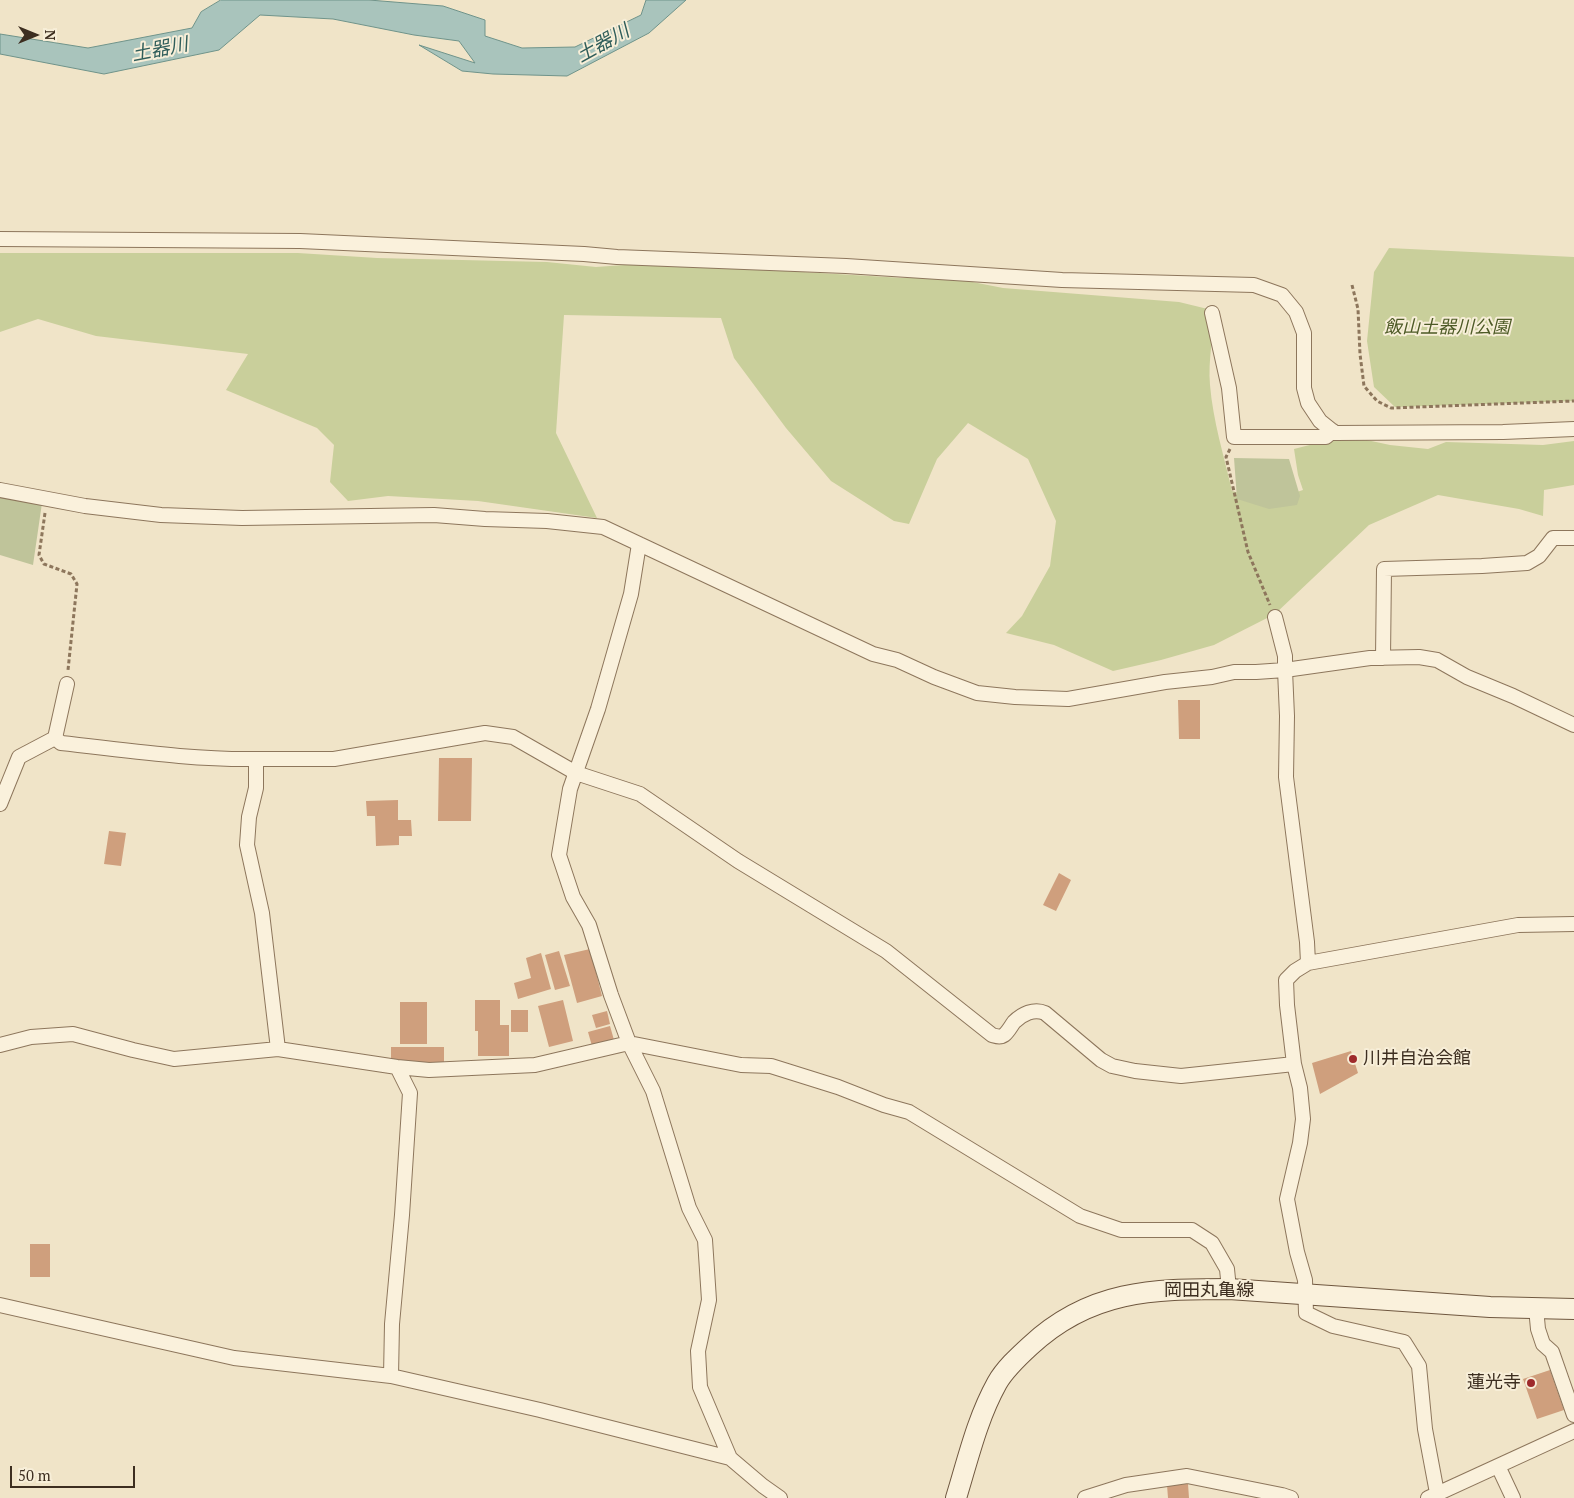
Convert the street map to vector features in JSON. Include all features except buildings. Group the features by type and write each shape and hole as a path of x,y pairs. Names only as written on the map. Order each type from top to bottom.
{"main road":[{"name":"岡田丸亀線","path":"956,1498 977,1426 998,1382 1013,1362 1039,1338 1070,1317 1102,1301 1140,1292 1229,1289 1490,1308 1574,1308"}],"street":[{"path":"0,239 300,241 846,266 1062,280 1254,284 1282,295 1296,312 1304,333 1304,388 1308,403 1320,421 1335,433 1502,432 1574,429"},
{"path":"1212,314 1229,388 1234,437 1326,437 1333,431"},
{"path":"0,490 85,506 161,515 242,518 434,516 547,521 603,527 873,654 897,660 934,677 977,693 1014,697 1068,699 1234,672 1285,670 1370,658 1419,657 1437,660 1467,677 1574,725"},
{"path":"1383,658 1384,569 1527,563 1539,556 1553,538 1574,538"},
{"path":"640,544 631,594 598,708 570,789 559,854 573,897 589,925 611,995 629,1043 653,1091 688,1208 705,1240 709,1300 698,1351 700,1387 730,1458"},
{"path":"1275,617 1285,656 1287,716 1286,777 1308,963"},
{"path":"0,804 19,757 55,738 67,684"},
{"path":"55,738 62,743 228,760 334,759 485,733 513,738 576,773 640,794 738,861 886,951 992,1035 998,1037 1004,1035 1016,1020 1030,1012 1041,1011 1101,1060 1112,1066 1135,1071 1181,1076 1294,1064"},
{"path":"256,759 256,788 249,817 247,845 262,913 278,1049"},
{"path":"1574,924 1518,925 1308,963 1286,980 1294,1064 1300,1088 1303,1119 1300,1143 1287,1199 1297,1252 1305,1280 1306,1313 1333,1326 1404,1342 1419,1366 1432,1495 1574,1430"},
{"path":"0,1045 31,1037 74,1034 174,1059 278,1049 429,1070 535,1065 629,1043 741,1065 771,1066 909,1112 1080,1216 1121,1230 1192,1230 1212,1243 1227,1269 1229,1289"},
{"path":"391,1376 392,1324 402,1215 410,1093 397,1067"},
{"path":"0,1306 234,1358 391,1376 540,1410 730,1458 780,1498"},
{"path":"1536,1308 1538,1328 1543,1344 1552,1352 1574,1415"},
{"path":"1498,1466 1512,1498"},
{"path":"1085,1498 1126,1486 1187,1476 1291,1498"}],"path":[{"path":"1352,284 1358,309 1360,354 1364,386 1376,401 1391,408 1574,400"},
{"path":"1226,457 1248,552 1275,617"},
{"path":"47,500 39,555 44,564 71,574 77,584 67,684"}],"green space":[{"name":"飯山土器川公園","path":"1389,248 1574,257 1574,401 1395,407 1374,387 1367,341 1374,272"},
{"path":"0,253 298,253 377,258 547,262 596,267 652,263 903,278 937,275 1003,288 1179,302 1216,311 1210,357 1211,398 1232,491 1269,501 1303,490 1298,475 1294,449 1333,439 1362,439 1390,445 1428,449 1446,442 1543,445 1574,441 1574,485 1544,490 1543,516 1519,509 1438,495 1369,525 1275,614 1214,645 1113,671 1054,645 1006,633 1022,616 1050,566 1056,521 1028,459 968,423 937,459 909,524 894,521 831,481 786,428 734,358 721,318 564,315 556,433 597,518 478,501 388,496 348,501 330,482 334,445 317,428 226,390 248,354 96,336 38,319 0,332"},
{"path":"1234,458 1289,459 1300,496 1297,505 1269,509 1237,499"},
{"path":"0,494 42,503 33,565 0,555"}],"water":[{"name":"土器川","path":"221,0 369,0 443,6 485,20 485,36 522,48 575,47 641,15 646,0 686,0 649,33 567,76 493,74 462,71 419,45 475,63 459,41 414,35 333,19 260,15 219,50 104,74 0,54 0,34 88,48 192,28 201,12"}],"place":[{"name":"川井自治会館","path":"1353,1059"},
{"name":"蓮光寺","path":"1531,1383"}]}
